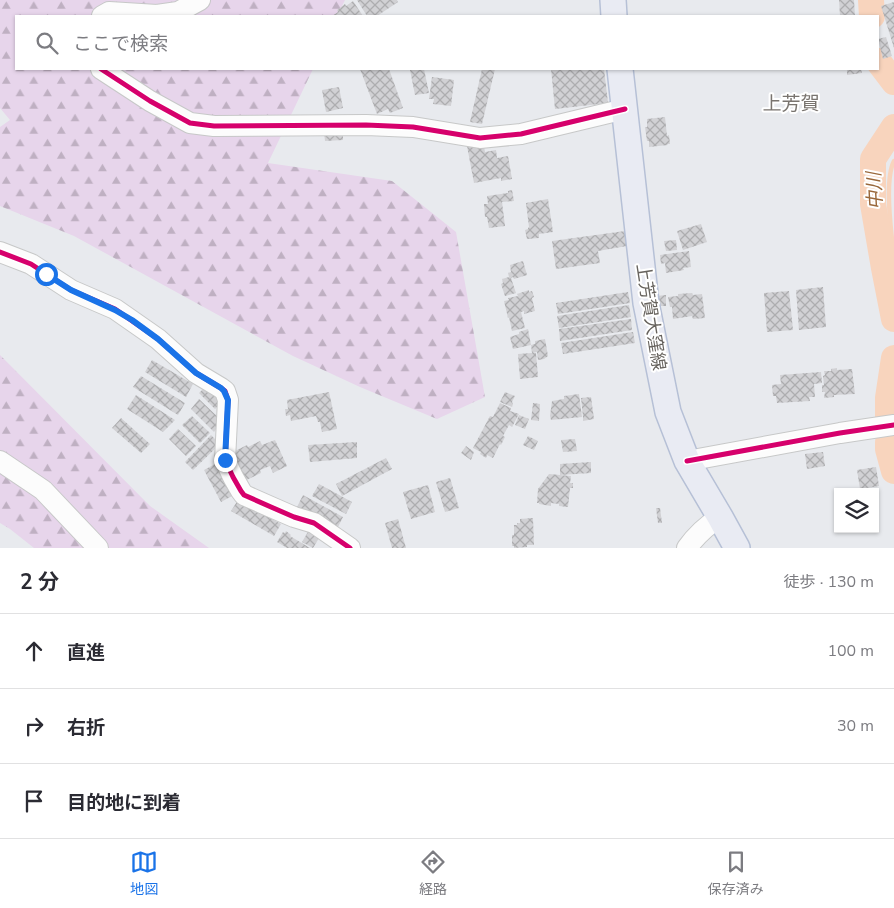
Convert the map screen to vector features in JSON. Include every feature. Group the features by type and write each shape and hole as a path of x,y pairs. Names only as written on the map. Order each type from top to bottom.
{"main road":[{"path":"613,0 614,15"},
{"name":"上芳賀大窪線","path":"620,70 646,303 668,412 687,461 737,548"}],"street":[{"path":"104,15 109,12 157,15 178,12 200,0"},
{"path":"103,70 190,123 214,126 366,125 413,127 480,138 521,134 625,109"},
{"path":"0,252 30,264 71,290 124,315 158,339 196,373 221,388 228,400 225,460 240,491 244,495 271,507 314,523 350,548"},
{"path":"687,461 894,425"},
{"path":"0,461 43,490 98,548"},
{"path":"688,548 704,527 720,517"}],"green space":[{"path":"0,0 345,0 338,15 15,15 15,70 313,70 268,163 392,181 456,232 485,397 437,419 360,387 293,356 74,236 0,206 0,127 10,120 0,108"},
{"path":"0,355 150,506 209,548 34,548 0,523"}],"building":[{"path":"357,0 397,0 398,2 378,15 366,15"},
{"path":"839,0 854,0 855,15 840,15"},
{"path":"353,1 362,15 334,15 345,4 346,6"},
{"path":"894,2 894,48 881,6"},
{"path":"886,37 892,56 883,59 879,39"},
{"path":"360,70 389,70 403,108 390,113 388,109 377,114"},
{"path":"410,70 424,70 429,93 415,95"},
{"path":"482,70 495,70 482,124 470,122"},
{"path":"551,70 604,70 608,103 555,109"},
{"path":"847,70 861,70 862,73 847,75"},
{"path":"432,77 454,80 451,106 433,104 434,99 429,99"},
{"path":"339,87 343,108 326,112 322,90"},
{"path":"665,117 670,144 649,147 645,127 647,127 647,119"},
{"path":"343,131 343,140 325,141 324,132"},
{"path":"483,141 485,152 496,150 497,158 508,156 512,179 501,181 501,178 474,183 467,146"},
{"path":"512,190 514,201 502,202 505,226 489,228 487,217 485,217 484,204 488,204 487,196 508,193 508,191"},
{"path":"548,199 553,232 539,234 539,238 527,239 525,230 529,227 526,203"},
{"path":"701,224 707,242 683,250 677,231"},
{"path":"625,231 627,246 598,251 600,263 556,269 552,241"},
{"path":"676,240 677,250 666,251 664,241"},
{"path":"689,251 691,267 666,273 665,263 661,264 660,255"},
{"path":"523,261 527,275 514,279 513,277 511,278 516,293 505,296 501,284 503,283 502,279 509,277 508,273 511,272 510,265"},
{"path":"823,287 826,327 799,330 796,290"},
{"path":"529,290 529,292 532,291 534,297 532,298 535,311 524,314 524,311 521,312 525,328 512,331 504,301"},
{"path":"789,291 793,330 767,332 764,293"},
{"path":"628,292 630,303 558,314 556,303"},
{"path":"692,293 693,295 702,294 705,318 693,319 692,316 673,319 672,307 670,307 668,297"},
{"path":"666,295 666,306 657,306 656,296"},
{"path":"629,305 631,317 559,328 557,316"},
{"path":"631,319 632,330 560,341 559,329"},
{"path":"528,329 531,345 513,349 510,337"},
{"path":"633,332 635,343 563,354 561,343"},
{"path":"545,339 548,356 538,360 537,352 532,353 531,345 535,344 535,341"},
{"path":"536,353 538,377 520,379 518,354"},
{"path":"152,360 193,384 186,397 145,372"},
{"path":"837,368 837,370 852,369 855,394 834,395 834,397 824,398 825,392 822,392 822,385 824,385 824,371 831,371 831,369"},
{"path":"821,372 822,383 814,384 815,397 809,397 810,401 777,403 776,396 773,396 772,385 781,384 780,375"},
{"path":"141,376 185,403 178,415 133,387"},
{"path":"206,386 222,402 215,409 199,393"},
{"path":"329,392 337,429 322,432 320,422 318,422 316,416 291,421 290,415 286,416 285,409 288,409 287,400"},
{"path":"505,392 515,396 512,407 500,402"},
{"path":"579,394 582,417 551,420 552,401 564,399 564,396"},
{"path":"136,395 175,420 163,432 127,409"},
{"path":"591,397 594,419 583,421 581,398"},
{"path":"199,399 221,420 214,432 191,409"},
{"path":"500,403 511,408 510,411 519,414 512,427 509,425 503,436 505,437 493,458 487,455 486,458 480,454 481,452 473,448 490,416 493,417"},
{"path":"533,403 540,404 539,421 531,420"},
{"path":"519,415 529,419 525,429 515,425"},
{"path":"192,416 210,433 200,443 182,425"},
{"path":"121,418 150,444 141,453 112,428"},
{"path":"178,429 196,446 186,456 169,439"},
{"path":"211,435 220,444 193,470 185,462"},
{"path":"528,436 538,441 534,450 523,445"},
{"path":"575,439 577,451 563,452 561,440"},
{"path":"275,440 287,466 273,473 270,466 260,470 261,473 240,483 233,452 260,441 262,445"},
{"path":"357,442 357,458 310,462 308,445"},
{"path":"466,446 474,452 471,460 461,453"},
{"path":"823,452 825,466 807,469 805,454"},
{"path":"386,458 392,469 342,496 336,484"},
{"path":"591,462 591,473 560,475 560,464"},
{"path":"215,464 234,495 221,502 204,470"},
{"path":"876,467 879,486 860,488 857,470"},
{"path":"549,474 571,476 570,483 573,483 573,488 570,488 568,507 559,506 559,504 551,503 551,506 537,503 538,489"},
{"path":"450,478 459,508 445,512 436,482"},
{"path":"319,484 352,502 346,514 312,496"},
{"path":"428,485 435,512 411,519 403,492"},
{"path":"303,495 343,517 337,529 297,507"},
{"path":"238,500 281,524 274,536 231,511"},
{"path":"656,508 660,508 662,523 658,523"},
{"path":"533,518 534,545 514,548 512,546 512,535 514,535 514,525 520,523 520,519"},
{"path":"398,519 406,548 392,548 385,523"},
{"path":"309,530 322,533 313,548 302,542"},
{"path":"286,531 290,536 310,548 287,548 277,542 283,532 285,533"}],"waterway":[{"name":"中川","path":"871,0 872,15"},
{"name":"中川","path":"879,62 894,82"},
{"name":"中川","path":"894,127 873,159 873,204 894,319"},
{"path":"894,161 889,181 890,221 894,255"},
{"name":"中川","path":"888,416 888,398 894,358"},
{"name":"中川","path":"888,442 894,471"}],"cycle path":[{"path":"103,70 150,101 190,123 214,126 366,125 413,127 480,138 521,134 625,109"},
{"path":"0,252 31,264 71,290 115,309 158,339 196,373 225,391 228,400 225,460 244,495 294,517 314,523 350,548"},
{"path":"687,461 894,425"}],"district":[{"name":"上芳賀","path":"791,103"}],"route":[{"path":"46,274 71,290 132,320 158,339 184,364 224,391 228,400 225,460"}]}
